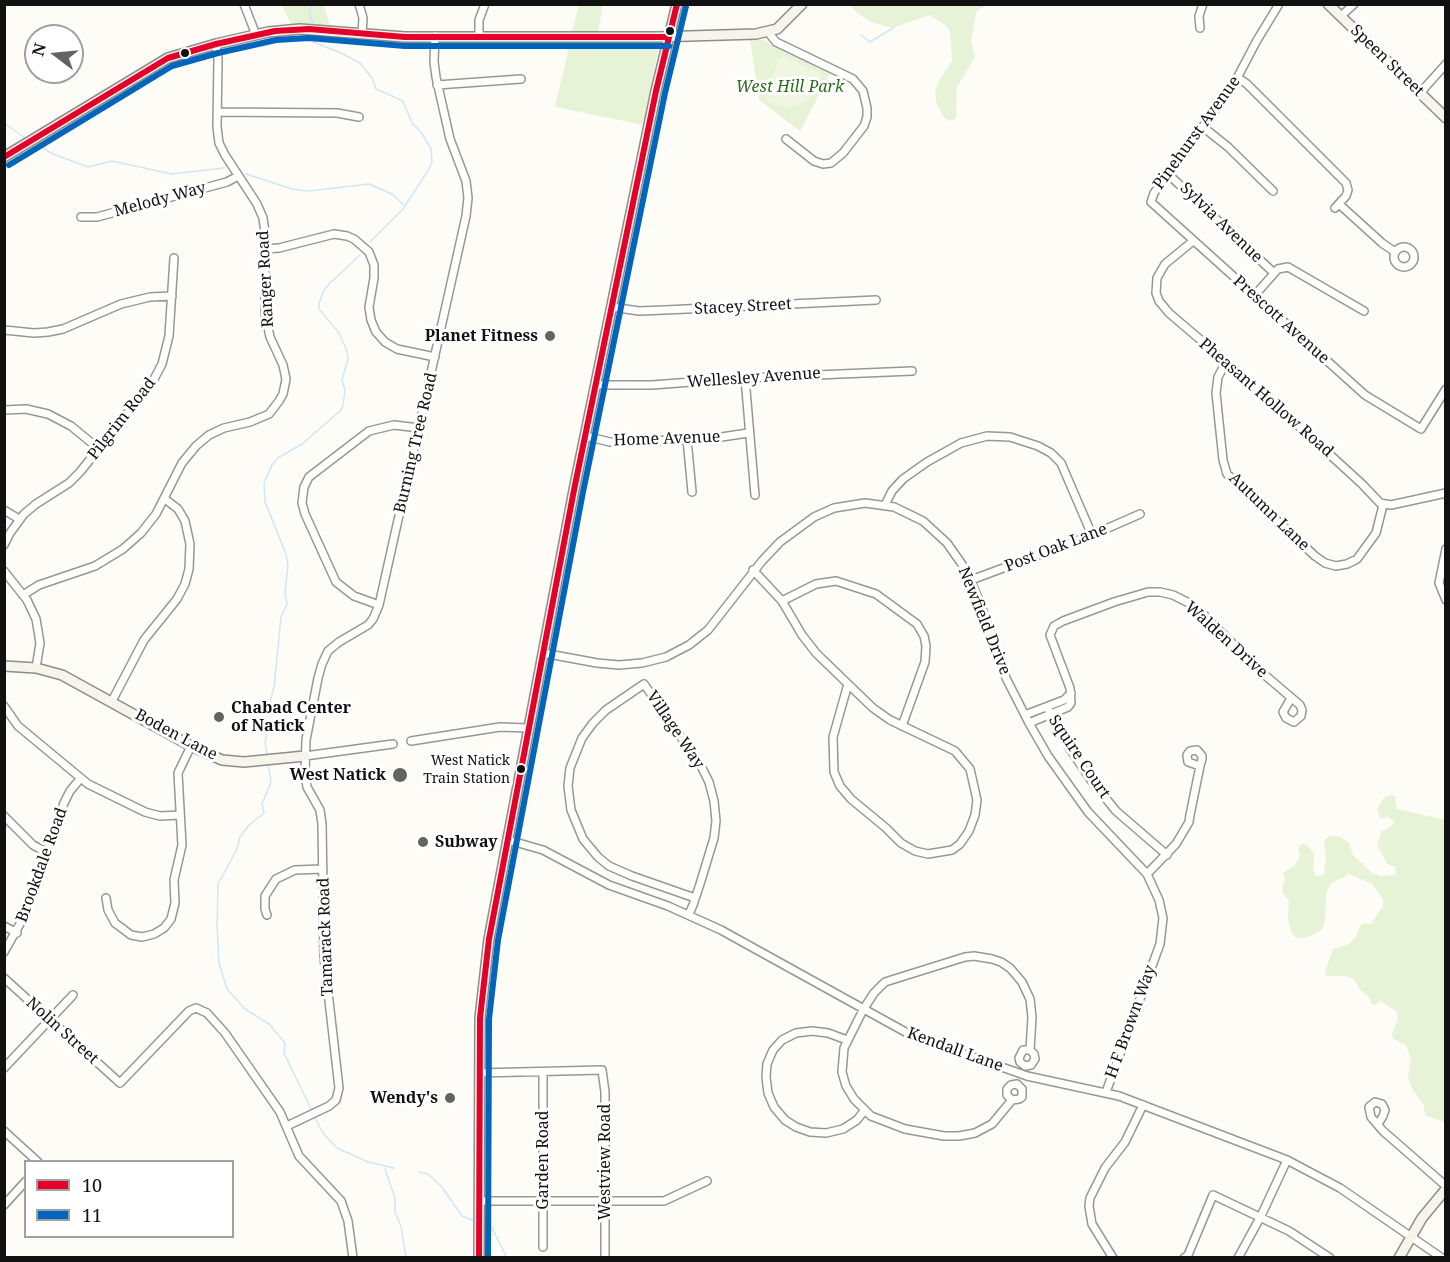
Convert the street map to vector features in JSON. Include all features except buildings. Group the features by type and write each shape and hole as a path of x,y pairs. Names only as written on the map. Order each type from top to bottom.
{"main road":[{"path":"479,1257 480,1010 484,968 595,385 677,4"},
{"path":"4,157 160,62 176,55 256,35 292,29 362,34 478,37 768,33 781,27 802,4"},
{"name":"Speen Street","path":"1328,4 1446,118"},
{"name":"Boden Lane","path":"4,666 36,668 62,675 191,746 229,761 261,761 305,756"},
{"path":"1399,1257 1429,1209 1446,1187"}],"street":[{"path":"244,4 256,35"},
{"path":"358,4 363,18 362,34"},
{"path":"478,37 479,20 485,4"},
{"path":"1200,28 1199,16 1203,4"},
{"name":"Pinehurst Avenue","path":"1151,200 1238,78 1279,4"},
{"path":"1341,16 1354,4"},
{"path":"768,33 776,42 853,79 863,91 867,108 864,126 843,153 831,163 823,164 814,161 786,139"},
{"name":"Burning Tree Road","path":"305,756 318,678 324,657 334,646 368,625 379,605 466,216 468,198 466,181 450,139 437,85 434,62 435,36"},
{"name":"Ranger Road","path":"23,595 39,585 95,566 117,554 146,527 165,499 182,464 202,441 224,428 250,422 269,414 283,394 286,379 283,365 270,337 264,314 264,225 260,210 219,142 216,44"},
{"path":"1420,93 1446,64"},
{"path":"1238,78 1247,84 1346,183 1347,193 1337,206 1395,252"},
{"path":"437,85 521,79"},
{"path":"218,112 337,113 359,117"},
{"path":"1203,127 1273,191"},
{"name":"Sylvia Avenue","path":"1168,174 1276,271"},
{"name":"Melody Way","path":"81,217 97,217 227,182 238,176"},
{"name":"Prescott Avenue","path":"1151,200 1156,208 1193,242 1359,391 1421,429 1446,389"},
{"path":"265,249 279,248 334,234 354,239 369,252 374,265 369,306 376,332 385,342 397,349 435,357"},
{"name":"Pheasant Hollow Road","path":"1193,242 1165,264 1160,271 1156,293 1159,301 1169,313 1383,505"},
{"name":"Pilgrim Road","path":"4,545 19,519 36,504 74,478 148,389 158,373 170,336 174,258"},
{"path":"1254,296 1276,271 1288,267 1364,311"},
{"path":"4,330 34,333 63,329 122,304 150,297 172,296"},
{"name":"Stacey Street","path":"611,307 639,311 876,300"},
{"name":"Autumn Lane","path":"1226,362 1218,377 1216,393 1223,459 1227,474 1315,556 1324,563 1336,566 1358,559 1376,533 1383,505"},
{"name":"Wellesley Avenue","path":"595,385 652,385 745,378 912,371"},
{"path":"745,378 754,495"},
{"path":"4,410 26,409 48,414 70,426 99,449"},
{"path":"379,605 354,596 336,582 305,514 302,503 304,487 309,477 369,431 394,425 419,428"},
{"name":"Home Avenue","path":"585,436 610,442 715,438 748,433"},
{"path":"885,505 892,491 903,479 927,462 962,443 987,436 1010,437 1038,446 1051,453 1061,463 1092,535"},
{"path":"687,439 692,492"},
{"path":"1383,505 1446,493"},
{"path":"112,701 144,640 177,599 189,569 190,544 185,522 175,505 165,499"},
{"name":"Newfield Drive","path":"543,653 621,665 666,657 689,645 708,630 723,613 753,570 785,537 824,512 854,504 885,505 914,516 931,528 953,551 970,580 995,650 1024,715 1048,756 1080,802 1147,874 1156,891 1162,918 1162,936 1157,951"},
{"path":"4,510 19,519"},
{"name":"Post Oak Lane","path":"970,580 1092,535 1140,514"},
{"path":"1446,549 1439,584 1446,600"},
{"path":"753,570 782,600 805,640 873,708 902,726 955,751 970,769 977,800 975,815 969,831 960,844 952,850 928,854 915,851 901,843 851,799 840,786 834,772 833,737 848,684"},
{"path":"4,571 33,611 38,626 40,643 36,668"},
{"path":"782,600 816,584 836,581 876,594 918,624 926,646 925,662 902,726"},
{"name":"Walden Drive","path":"1071,693 1050,635 1054,626 1137,594 1160,591 1187,602 1201,612 1260,671 1292,698"},
{"name":"Village Way","path":"689,915 695,898 714,838 716,821 714,801 709,782 701,766 644,684 606,710 582,738 570,768 568,786 570,810 584,840 609,866 695,898"},
{"path":"1024,715 1065,700 1071,693"},
{"path":"1029,723 1068,707 1071,703 1071,693"},
{"path":"4,706 18,726 80,779 145,812 160,816 180,815"},
{"name":"Squire Court","path":"1047,707 1091,780 1116,811 1167,855"},
{"path":"411,741 500,727 528,728"},
{"name":"Boden Lane","path":"305,756 393,744"},
{"path":"106,898 108,910 115,923 131,935 148,936 164,928 171,919 174,908 174,880 182,845 178,773 181,762 191,746"},
{"name":"Tamarack Road","path":"287,1126 320,1112 336,1100 340,1082 324,968 321,817 317,804 307,787 305,756"},
{"path":"1147,874 1180,839 1188,822 1200,766"},
{"name":"Brookdale Road","path":"4,952 17,933 67,797 80,779"},
{"path":"4,816 33,845 46,852"},
{"name":"Kendall Lane","path":"508,840 543,850 609,885 689,915 749,944 909,1034 1027,1076 1106,1092 1287,1160 1340,1188 1442,1257"},
{"path":"267,915 265,896 276,879 295,870 323,869"},
{"path":"4,926 17,933"},
{"name":"H F Brown Way","path":"1106,1092 1157,951"},
{"path":"1012,1100 992,1124 975,1133 959,1136 936,1135 886,1123 864,1111 849,1093 844,1079 843,1057 848,1040 863,1010 879,987 891,979 965,957 992,959 1010,968 1026,990 1032,1017 1030,1050"},
{"name":"Nolin Street","path":"4,978 120,1083 185,1014 196,1008 207,1013 225,1033 280,1112 287,1126"},
{"path":"4,1068 73,995"},
{"path":"848,1040 828,1033 812,1031 796,1033 782,1040 773,1050 767,1064 768,1093 774,1107 784,1120 810,1132 826,1133 843,1129 857,1120 864,1111"},
{"name":"Westview Road","path":"543,1072 602,1070 605,1083 605,1255"},
{"path":"479,1073 543,1072"},
{"name":"Garden Road","path":"543,1072 543,1248"},
{"path":"1113,1257 1092,1224 1090,1198 1105,1168 1125,1142 1143,1105"},
{"path":"1378,1124 1446,1187"},
{"path":"287,1126 299,1156 345,1207 353,1257"},
{"path":"4,1131 37,1160"},
{"path":"1238,1257 1261,1216 1287,1160"},
{"path":"479,1202 664,1201 707,1181"},
{"path":"4,1205 24,1183"},
{"path":"1184,1257 1188,1255 1213,1195 1261,1216 1330,1257"}],"green space":[{"path":"579,4 603,5 598,32 572,32"},
{"path":"282,5 324,5 330,26 291,24"},
{"path":"850,5 991,5 980,8 976,13 971,41 975,57 957,87 956,118 950,121 944,118 936,102 935,90 952,61 950,31 944,24 929,15 893,28 871,22"},
{"name":"West Hill Park","path":"750,40 763,40 830,74 800,131 759,100"},
{"path":"650,42 656,45 658,51 644,125 555,107 570,43"},
{"path":"783,56 822,74 814,94 806,102 796,106 774,105 765,99 779,59"},
{"path":"1395,795 1397,809 1445,820 1445,1122 1426,1116 1423,1104 1413,1090 1408,1077 1411,1058 1406,1045 1393,1039 1392,1034 1398,1019 1396,1011 1381,1001 1375,1005 1371,1003 1369,997 1360,990 1354,979 1346,976 1326,976 1325,971 1333,949 1349,944 1355,938 1360,926 1365,923 1371,924 1383,906 1383,899 1377,890 1372,884 1349,874 1330,884 1326,894 1325,922 1322,929 1304,938 1295,937 1291,931 1288,920 1289,901 1283,894 1282,886 1285,880 1283,873 1295,865 1300,856 1298,847 1303,843 1314,854 1315,876 1324,875 1326,857 1324,841 1329,836 1341,837 1349,843 1353,855 1372,873 1381,876 1395,875 1394,866 1387,864 1377,845 1382,831 1392,826 1394,821 1387,817 1380,819 1377,809 1382,800"}],"waterway":[{"path":"312,4 309,12 313,25"},
{"path":"861,35 870,42 893,28"},
{"path":"312,34 313,42 360,63 372,78 376,89 403,101 412,123 421,132 431,149 432,162 429,169 403,209 370,242"},
{"path":"4,123 24,137"},
{"path":"37,145 53,154 88,167 112,161 172,174 224,168"},
{"path":"246,174 292,189 309,191 369,184 392,194 405,206"},
{"path":"267,756 265,722 274,687 281,617 287,604 285,592 288,565 286,554 265,502 264,483 272,465 278,458 302,444 343,406 345,390 342,380 348,359 347,351 339,333 319,309 319,304 329,284 360,255"},
{"path":"268,764 271,782 262,804 264,813 249,825 240,837 237,849 218,884 219,963 227,989 245,1009 269,1024 285,1043 284,1053 312,1111"},
{"path":"314,1116 323,1133 337,1148 368,1162 394,1168"},
{"path":"385,1169 395,1198 395,1212 401,1226 406,1258"},
{"path":"419,1172 428,1174 442,1187 462,1216 475,1221"},
{"path":"483,1223 491,1226 507,1258"}],"transit line":[{"name":"10","path":"479,1258 480,1018 489,939 574,490 656,91 677,4"},
{"name":"11","path":"488,1258 489,1019 498,940 583,492 665,93 686,6"},
{"name":"10","path":"4,157 168,58 216,44 275,31 309,29 405,37 669,37"},
{"name":"11","path":"9,165 172,66 276,40 309,38 405,46 669,46"}],"place":[{"name":"Planet Fitness","path":"550,336"},
{"name":"Chabad Center of Natick","path":"219,717"},
{"name":"West Natick Train Station","path":"521,769"},
{"name":"West Natick","path":"400,775"},
{"name":"Subway","path":"423,842"},
{"name":"Wendy's","path":"450,1098"}]}
